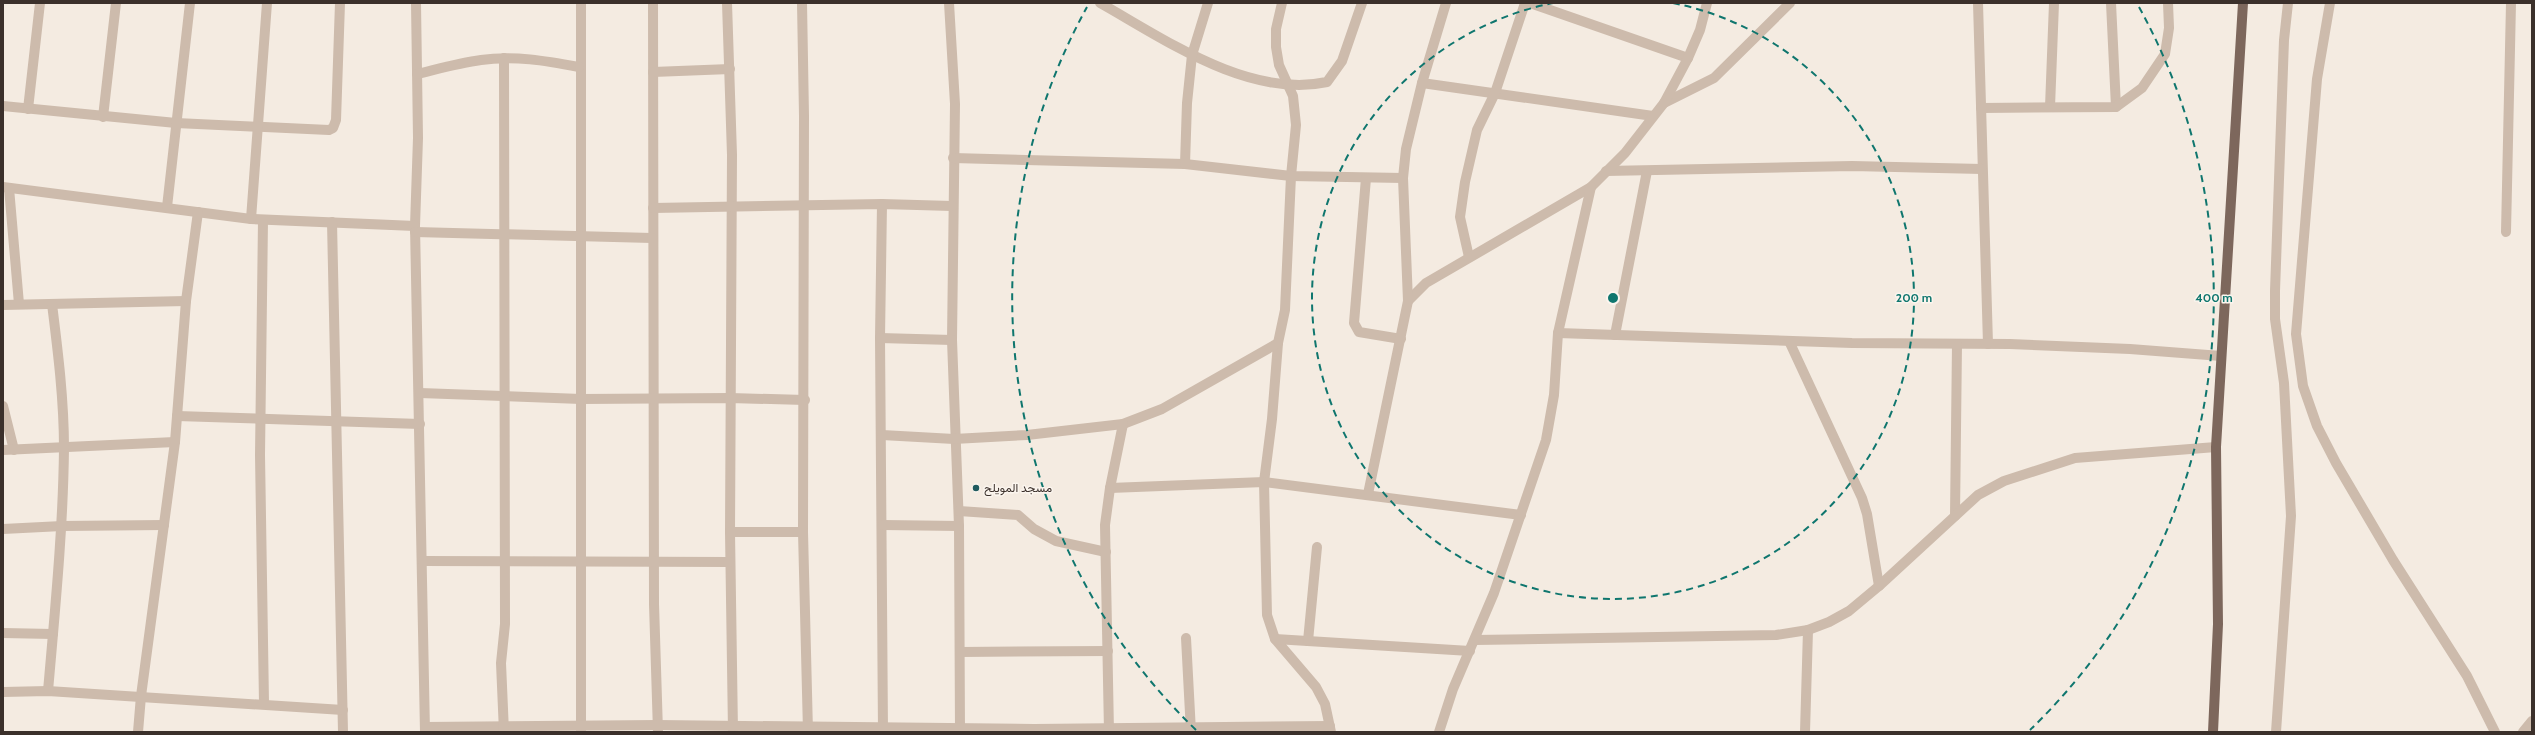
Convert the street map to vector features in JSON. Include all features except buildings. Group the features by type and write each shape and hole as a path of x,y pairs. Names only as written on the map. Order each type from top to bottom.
{"main road":[{"path":"2213,732 2218,624 2216,448 2243,3"}],"street":[{"path":"28,109 40,3"},
{"path":"103,117 116,3"},
{"path":"167,207 190,3"},
{"path":"251,219 267,3"},
{"path":"3,106 176,124 325,131 333,128 336,120 340,3"},
{"path":"416,3 418,138 415,229 420,393 425,729 960,729 1034,731 1330,729 1325,704 1316,686 1275,639 1267,615 1264,482 1272,419 1278,344 1285,310 1291,176 1296,125 1296,106 1279,64 1276,47 1276,29 1282,3"},
{"path":"581,3 579,67 581,728"},
{"path":"653,3 652,238 655,398 654,562 658,729"},
{"path":"727,3 732,155 730,207 730,562 733,729"},
{"path":"802,3 804,116 803,532 808,729"},
{"path":"949,3 955,104 952,206 952,340 954,439 959,511 960,729"},
{"path":"1100,3 1192,55 1259,80 1288,84 1318,84 1327,82 1332,77 1342,61 1362,3"},
{"path":"1185,164 1185,132 1192,55 1208,3"},
{"path":"1368,494 1408,301 1403,178 1406,149 1422,83 1446,3"},
{"path":"1469,258 1460,210 1477,130 1495,93 1525,3"},
{"path":"1530,3 1688,58"},
{"path":"1408,301 1426,283 1591,186 1624,153 1664,103 1688,58 1700,30 1707,3"},
{"path":"1664,103 1714,78 1790,3"},
{"path":"1978,3 1988,344"},
{"path":"2050,107 2054,3"},
{"path":"2111,3 2116,107"},
{"path":"1981,108 2116,107 2142,88 2165,54 2169,28 2168,3"},
{"path":"2276,732 2291,516 2285,391 2277,335 2275,291 2284,40 2288,3"},
{"path":"2330,3 2317,86 2296,334 2303,386 2320,432 2393,560 2467,676 2495,732"},
{"path":"2506,232 2511,3"},
{"path":"417,74 481,60 504,58 541,60 579,67"},
{"path":"504,58 506,234 503,561 505,629 501,663 504,729"},
{"path":"653,72 730,69"},
{"path":"1422,83 1653,116"},
{"path":"953,158 1185,164 1291,176 1403,178"},
{"path":"1606,171 1852,166 1982,169"},
{"path":"1615,335 1648,171"},
{"path":"1366,178 1354,323 1359,332 1400,339"},
{"path":"1439,732 1452,689 1475,640 1521,515 1546,440 1554,395 1558,333 1591,186"},
{"path":"19,304 6,187 263,220 332,222 415,229 506,234 652,238"},
{"path":"653,208 803,208 882,204 952,206"},
{"path":"882,204 880,338 883,525 883,730"},
{"path":"138,732 141,696 175,442 186,301 198,212"},
{"path":"263,220 260,419 264,703"},
{"path":"332,222 343,732"},
{"path":"3,305 186,301"},
{"path":"48,691 62,526 64,447 61,385 52,304"},
{"path":"1558,333 1789,341 1988,344 2130,349 2221,356"},
{"path":"2277,335 2296,334"},
{"path":"880,338 952,340"},
{"path":"1789,341 1862,498 1867,514 1879,586"},
{"path":"882,435 954,439 1027,435 1123,424 1162,409 1278,344"},
{"path":"1954,516 1957,344"},
{"path":"420,393 581,399 730,398 804,400"},
{"path":"3,406 14,450"},
{"path":"176,416 420,424"},
{"path":"1109,730 1106,525 1110,488 1123,424"},
{"path":"3,450 175,442"},
{"path":"1475,640 1776,636 1808,630 1829,622 1849,611 1879,586 1978,495 2004,482 2075,458 2216,448"},
{"path":"1110,488 1264,482 1368,494 1521,515"},
{"path":"959,511 1018,515 1034,529 1056,540 1106,552"},
{"path":"3,529 62,526 164,525"},
{"path":"883,525 959,526"},
{"path":"730,532 803,532"},
{"path":"1308,641 1317,547"},
{"path":"423,561 730,562"},
{"path":"1805,732 1808,630"},
{"path":"3,633 53,634"},
{"path":"1186,638 1191,729"},
{"path":"1275,639 1470,651"},
{"path":"960,652 1108,651"},
{"path":"3,692 48,691 264,703 343,710"},
{"path":"2523,732 2532,721"}],"place":[{"name":"مسجد المويلح","path":"976,488"}]}
